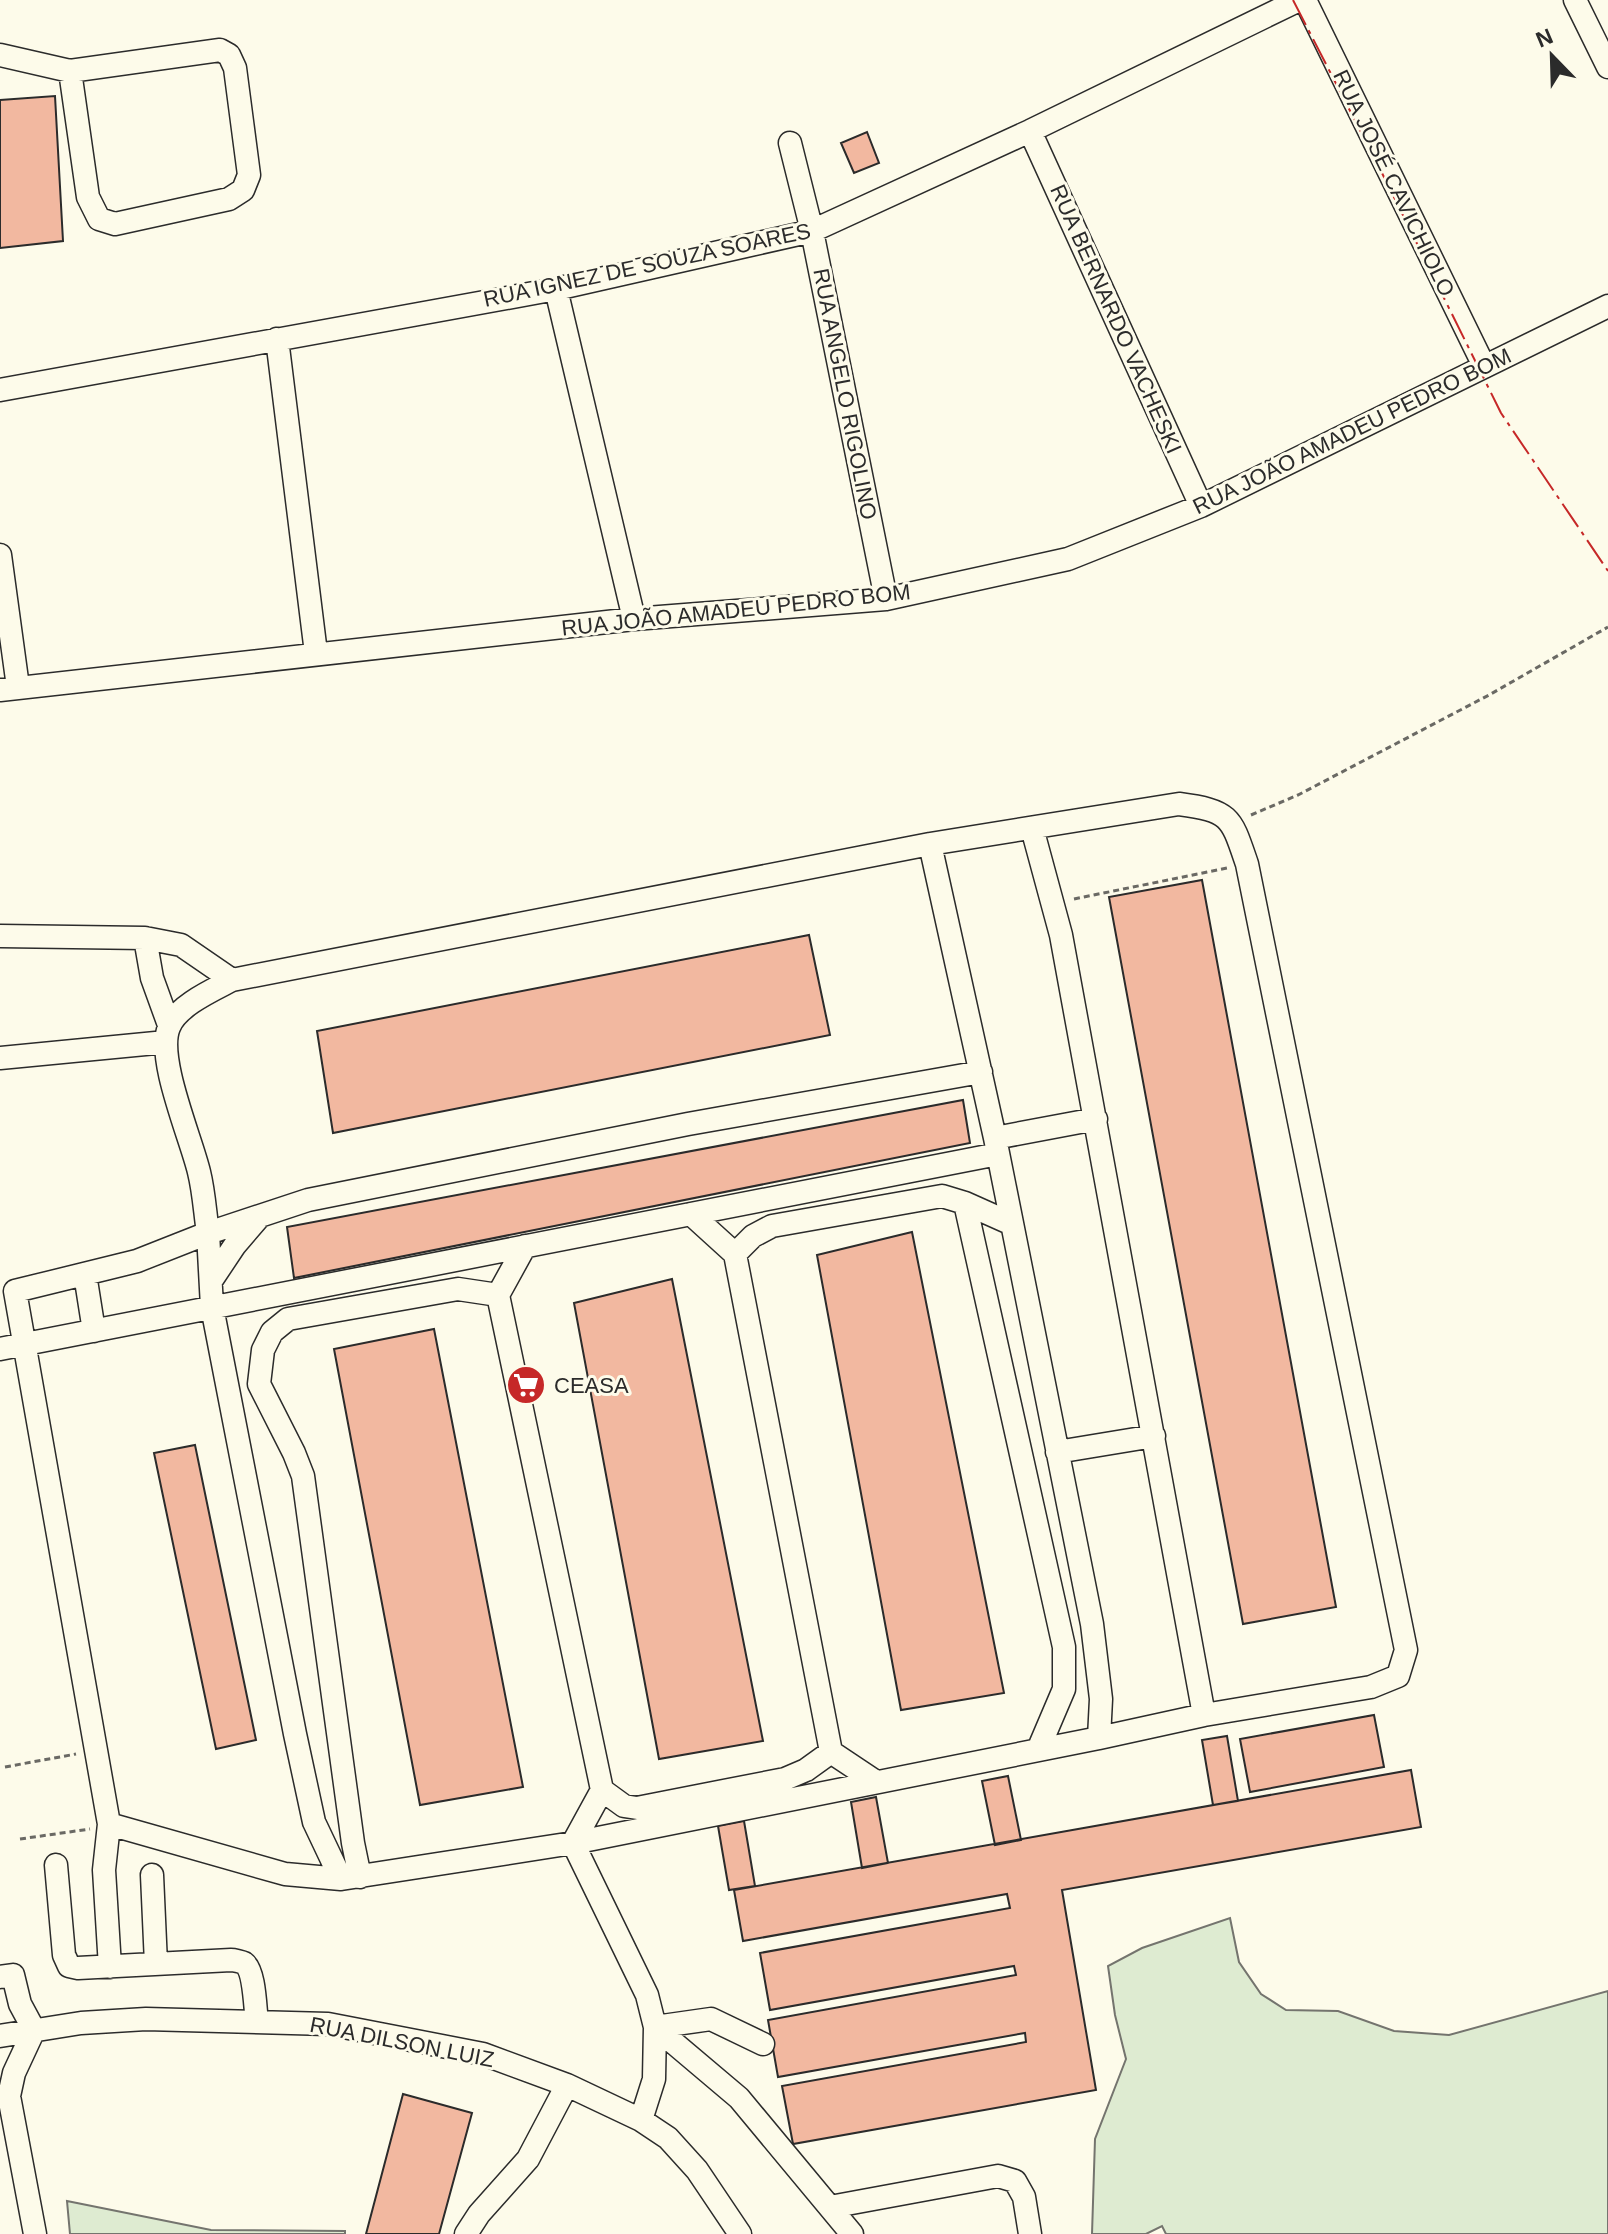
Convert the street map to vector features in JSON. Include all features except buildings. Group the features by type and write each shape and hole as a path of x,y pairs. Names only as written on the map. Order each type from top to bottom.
{"street":[{"name":"RUA IGNEZ DE SOUZA SOARES","path":"0,390 556,289 812,231 1030,131 1302,0"},
{"name":"RUA JOSÉ CAVICHIOLO","path":"1302,0 1484,366"},
{"path":"1575,0 1608,67"},
{"path":"0,55 70,71 220,50 229,55 235,68 249,175 243,190 229,199 115,224 99,219 88,197 70,71"},
{"name":"RUA BERNARDO VACHESKI","path":"1030,131 1201,506"},
{"name":"RUA ANGELO RIGOLINO","path":"790,143 812,231 886,599"},
{"path":"556,289 634,619"},
{"name":"RUA JOÃO AMADEU PEDRO BOM","path":"9,688 634,619 886,599 1068,559 1201,506 1608,306"},
{"path":"277,339 316,653"},
{"path":"0,555 9,688"},
{"path":"0,1058 168,1034 195,999 232,980 930,844 1179,804 1212,808 1233,823 1247,864 1406,1650 1398,1676 1371,1687 1204,1715 573,1843 350,1878 285,1874 109,1824"},
{"path":"1032,828 1053,903 1096,1119 1204,1715"},
{"path":"930,844 981,1072 1092,1624 1101,1699 1099,1738"},
{"path":"1,940 145,938 181,945 232,980"},
{"path":"145,938 152,978 168,1034 168,1069 200,1174 208,1233 212,1307 314,1822 350,1878"},
{"path":"110,1967 104,1870 109,1824 24,1344 7,1293 137,1261 208,1233 323,1197 688,1124 981,1072"},
{"path":"0,1349 691,1214 996,1146 1096,1119"},
{"path":"735,1254 753,1236 772,1226 942,1196 1012,1224"},
{"path":"965,1203 1064,1647 1064,1689 1038,1750"},
{"path":"691,1214 735,1254 831,1752 876,1782"},
{"path":"211,1281 235,1245 260,1216"},
{"path":"525,1246 498,1295 602,1790 573,1843"},
{"path":"85,1274 94,1331"},
{"path":"350,1878 353,1843 303,1476 259,1384 263,1350 272,1332 288,1319 458,1289 498,1295"},
{"path":"228,1387 259,1384"},
{"path":"1057,1452 1154,1436"},
{"path":"602,1790 624,1806 637,1808 785,1779 806,1770 831,1752"},
{"path":"573,1843 647,1995 655,2027 654,2079 641,2120"},
{"path":"56,1865 64,1955 69,1966 110,1967 231,1960 243,1963 252,1981 257,2022"},
{"path":"152,1875 156,1964"},
{"path":"6,1976 34,2030 14,2073 7,2111 34,2233"},
{"name":"RUA DILSON LUIZ","path":"0,2036 146,2019 328,2024 483,2054 567,2085 641,2120 668,2138 697,2170 740,2234"},
{"path":"655,2027 711,2019 763,2044"},
{"path":"655,2027 739,2098 852,2234"},
{"path":"466,2234 479,2214 528,2159 567,2085"},
{"path":"830,2207 998,2176 1015,2181 1024,2197 1030,2234"}],"path":[{"path":"1233,823 1325,781 1503,688 1608,627"},
{"path":"1053,903 1247,864"},
{"path":"5,1767 96,1750"},
{"path":"20,1839 109,1824"}],"green space":[{"path":"1230,1918 1239,1962 1261,1994 1286,2010 1338,2011 1394,2031 1449,2035 1608,1991 1608,2234 1166,2234 1162,2226 1146,2234 1092,2234 1095,2139 1126,2059 1115,2015 1108,1966 1142,1948"},
{"path":"67,2201 211,2230 345,2231 345,2234 70,2234"}],"power":[{"path":"1293,0 1501,413 1608,571"}],"place":[{"name":"CEASA","path":"526,1385"}]}
